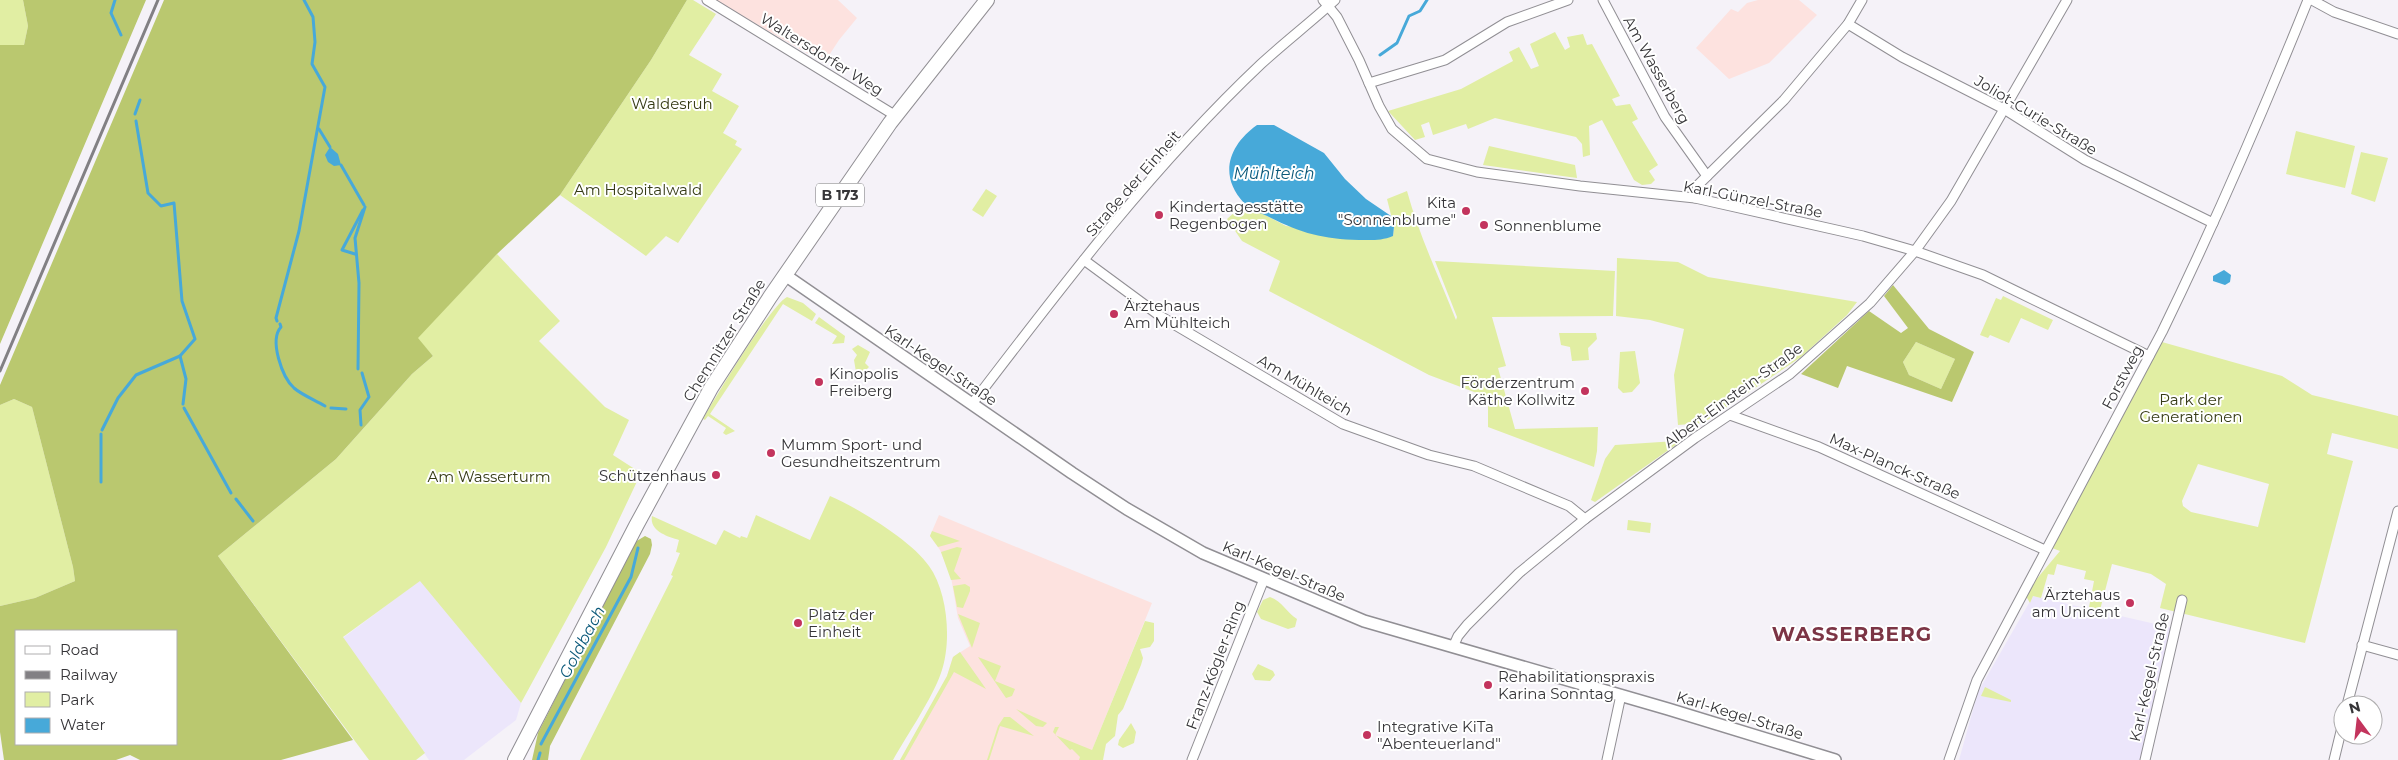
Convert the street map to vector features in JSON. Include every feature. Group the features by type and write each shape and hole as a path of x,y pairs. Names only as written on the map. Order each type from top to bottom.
{"main road":[{"name":"Chemnitzer Straße","path":"515,760 676,451 711,388 785,275 896,116 987,0"}],"street":[{"name":"Waltersdorfer Weg","path":"707,0 896,116"},
{"path":"1368,83 1445,60 1507,22 1568,0"},
{"name":"Am Wasserberg","path":"1604,0 1665,117 1707,176"},
{"path":"1695,198 1698,185 1749,137 1784,100 1848,24 1862,0"},
{"name":"Albert-Einstein-Straße","path":"1453,647 1458,636 1506,585 1584,519 1790,374 1854,319 1915,251 1951,201 2067,0"},
{"name":"Forstweg","path":"1949,760 1977,680 2149,356 2213,223 2308,0"},
{"path":"2312,0 2334,12 2398,34"},
{"name":"Karl-Günzel-Straße","path":"1329,2 1392,129 1427,159 1440,164 1477,172 1580,186 1695,198 1806,222 1915,251 1983,275 2149,356"},
{"name":"Straße der Einheit","path":"972,404 1084,260 1186,142 1260,65 1329,2"},
{"name":"Joliot-Curie-Straße","path":"1848,24 1902,57 2004,108 2085,160 2213,223"},
{"name":"Am Mühlteich","path":"1084,260 1160,316 1343,424 1429,455 1474,466 1569,506 1584,519"},
{"name":"Karl-Kegel-Straße","path":"785,275 852,323 1127,509 1203,553 1364,621 1621,695 1835,760"},
{"name":"Max-Planck-Straße","path":"1730,415 1819,447 2045,550"},
{"path":"2350,695 2398,511"},
{"name":"Franz-Kögler-Ring","path":"1192,760 1264,579"},
{"name":"Karl-Kegel-Straße","path":"2145,760 2182,600"},
{"path":"2362,645 2398,655"},
{"path":"1607,760 1621,695"},
{"path":"2334,760 2338,745"}],"shaded area":[{"path":"715,0 838,0 857,18 839,40 824,63"},
{"path":"1758,0 1799,0 1817,15 1769,63 1729,79 1696,48 1731,9 1738,12 1747,3"},
{"path":"939,515 1152,603 1088,760 900,760 947,676 953,657 970,646 958,618 951,577 940,550 930,536"},
{"path":"420,580 521,703 516,720 464,760 429,760 343,638"},
{"path":"2033,596 2173,628 2141,760 1959,760 1978,692"}],"green space":[{"path":"0,0 23,0 28,26 24,45 0,45"},
{"path":"23,0 146,0 0,344 0,45 24,45 28,26"},
{"path":"164,0 687,0 651,60 560,195 497,254 418,338 433,356 412,374 336,459 218,556 353,740 281,760 140,760 130,755 116,760 4,760 0,732 0,606 35,598 75,581 32,407 14,399 0,405 0,385"},
{"path":"687,0 693,0 716,14 689,55 722,74 712,91 739,106 723,133 737,141 735,145 742,149 678,243 666,236 646,256 560,195 651,60"},
{"path":"1555,32 1565,50 1570,47 1567,37 1583,34 1587,45 1592,44 1620,96 1612,99 1616,106 1630,104 1638,119 1632,122 1658,165 1649,171 1655,180 1651,184 1642,185 1634,180 1602,120 1589,126 1590,155 1583,157 1582,144 1576,137 1495,118 1468,129 1466,124 1433,135 1429,122 1421,125 1425,137 1415,140 1388,111 1461,89 1513,61 1509,52 1519,47 1531,69 1539,66 1530,44"},
{"path":"2296,131 2355,146 2345,188 2286,174"},
{"path":"1489,146 1575,165 1577,178 1483,165"},
{"path":"2361,152 2388,158 2375,202 2351,194"},
{"path":"986,189 997,196 983,217 972,210"},
{"path":"1407,191 1423,240 1456,320 1457,317 1435,261 1615,271 1613,316 1492,317 1506,366 1498,368 1515,429 1598,427 1594,467 1488,427 1488,403 1482,395 1429,375 1269,291 1280,261 1242,241 1227,219 1244,204 1286,226 1393,236 1394,227 1387,199"},
{"name":"Am Wasserturm","path":"497,254 560,321 539,341 605,407 629,420 613,455 641,473 606,547 521,703 420,581 343,637 425,753 416,760 369,760 218,556 336,459 412,374 433,356 417,338"},
{"path":"1617,258 1678,262 1708,277 1857,302 1847,315 1801,357 1703,423 1678,425 1674,375 1684,329 1650,320 1616,316"},
{"path":"1893,285 1929,329 1974,352 1952,402 1847,366 1838,388 1801,374 1869,311 1901,333 1908,328 1884,296","holes":["1916,342 1955,359 1941,389 1909,375 1903,362"]},
{"path":"2003,296 2053,320 2048,330 2021,318 2009,343 1990,335 1988,338 1980,335 1996,298 2001,300"},
{"path":"787,297 803,303 816,314 812,321 783,304 710,414 735,431 726,435 723,433 726,428 708,416 705,420 703,419 756,334 768,317"},
{"path":"819,317 845,336 844,343 832,344 837,336 815,323"},
{"path":"1559,333 1596,333 1597,339 1588,348 1589,360 1572,361 1570,347 1561,345"},
{"path":"1916,342 1955,359 1941,389 1909,375 1903,362"},
{"name":"Park der Generationen","path":"2162,342 2282,376 2312,395 2398,416 2398,449 2332,433 2327,454 2353,461 2305,643 2160,608 2166,584 2151,574 2112,564 2100,610 2089,607 2094,581 2084,579 2086,571 2057,564 2054,575 2048,574 2041,598 2033,596 2030,603 2026,596 2029,588 2060,551 2052,548","holes":["2198,464 2269,484 2258,527 2191,512 2183,506 2182,501"]},
{"path":"858,345 870,352 865,363 869,367 861,375 856,372 854,360 857,355 852,349"},
{"path":"1635,351 1640,383 1632,392 1623,393 1618,388 1620,352"},
{"path":"14,399 32,407 75,581 35,598 0,606 0,405"},
{"path":"1676,441 1677,444 1595,502 1591,500 1605,459 1615,445"},
{"name":"Platz der Einheit","path":"830,496 855,508 884,526 921,556 935,577 944,603 947,633 941,673 926,705 893,760 580,760 673,576 671,575 680,553 676,552 679,540 660,533 653,526 652,516 716,545 724,530 740,538 741,536 747,538 756,515 810,540"},
{"path":"1628,520 1651,523 1650,533 1627,530"},
{"path":"932,531 960,541 938,547 930,536"},
{"path":"645,536 651,539 650,554 550,746 548,760 532,760 538,733 635,542"},
{"path":"957,547 962,548 954,571 961,579 951,580 941,552"},
{"path":"965,584 970,587 970,591 963,608 957,607 953,586"},
{"path":"1270,597 1297,619 1295,627 1288,629 1261,619 1257,612 1263,600"},
{"path":"958,614 980,623 972,648"},
{"path":"1145,621 1154,623 1154,641 1150,647 1140,649 1143,658 1141,665 1123,709 1118,715 1115,736 1106,744 1103,760 1079,760 1080,757 1056,736 1092,750"},
{"path":"960,652 986,689 954,672 904,760 900,760 947,676 953,657"},
{"path":"978,657 1001,666 995,681 1015,689 1012,696 1006,698"},
{"path":"1258,664 1273,671 1275,675 1270,681 1255,680 1252,674"},
{"path":"1985,687 2011,700 2011,702 1981,696"},
{"path":"1016,709 1047,723 1043,727 1036,726"},
{"path":"1004,717 1010,717 1034,736 1000,726 989,760 987,760 998,726"},
{"path":"1131,723 1136,732 1134,743 1123,748 1118,745 1119,740"},
{"path":"1055,727 1059,727 1055,734 1053,732"}],"water":[{"name":"Mühlteich","path":"1257,125 1274,125 1324,153 1345,179 1366,199 1391,216 1394,227 1393,236 1372,240 1346,239 1312,234 1290,227 1246,205 1231,182 1230,161 1240,142"},
{"path":"330,147 338,154 341,165 334,166 328,162 325,155"},
{"path":"2224,270 2231,275 2230,282 2225,285 2213,281 2213,276"}],"waterway":[{"path":"115,0 111,13 121,35"},
{"path":"277,321 276,318 299,231 325,87 312,64 315,42 313,17 304,0"},
{"name":"Goldbach","path":"1380,55 1397,43 1409,16 1420,11 1427,0"},
{"path":"135,114 140,100"},
{"path":"136,121 148,193 161,206 174,203 182,301 195,339 180,356 186,379 183,404"},
{"path":"319,129 330,147"},
{"path":"341,165 364,205"},
{"path":"358,369 359,283 355,238 365,207"},
{"path":"355,254 342,250 363,210"},
{"path":"280,324 281,327 276,340 278,358 285,376 297,391 325,406"},
{"path":"102,430 118,398 136,375 180,356"},
{"path":"361,425 360,410 369,397 362,373"},
{"path":"184,408 231,493"},
{"path":"331,408 346,409"},
{"path":"101,434 101,482"},
{"path":"236,499 253,521"},
{"name":"Goldbach","path":"541,744 631,577 638,548"},
{"name":"Goldbach","path":"538,760 540,753"}],"railway":[{"path":"0,371 158,0"}],"place":[{"name":"Kita \"Sonnenblume\"","path":"1466,211"},
{"name":"Kindertagesstätte Regenbogen","path":"1159,215"},
{"name":"Sonnenblume","path":"1484,225"},
{"name":"Ärztehaus Am Mühlteich","path":"1114,314"},
{"name":"Kinopolis Freiberg","path":"819,382"},
{"name":"Förderzentrum Käthe Kollwitz","path":"1585,391"},
{"name":"Mumm Sport- und Gesundheitszentrum","path":"771,453"},
{"name":"Schützenhaus","path":"716,475"},
{"name":"Ärztehaus am Unicent","path":"2130,603"},
{"name":"Platz der Einheit","path":"798,623"},
{"name":"Rehabilitationspraxis Karina Sonntag","path":"1488,685"},
{"name":"Integrative KiTa \"Abenteuerland\"","path":"1367,735"}],"district":[{"name":"WASSERBERG","path":"1852,634"}],"park label":[{"name":"Waldesruh","path":"672,103"},
{"name":"Am Hospitalwald","path":"638,189"}]}
